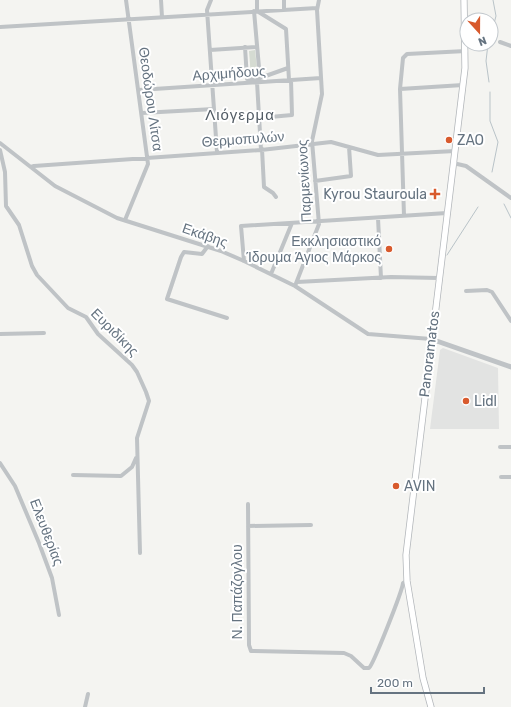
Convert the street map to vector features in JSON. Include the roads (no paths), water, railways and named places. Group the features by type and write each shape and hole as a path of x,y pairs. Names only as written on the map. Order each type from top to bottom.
{"main road":[{"name":"Panoramatos","path":"464,0 464,12"},
{"name":"Panoramatos","path":"431,707 422,678 407,581 407,540 466,52"}],"street":[{"name":"Θεοδώρου Λίτσα","path":"125,220 148,165 126,0"},
{"path":"161,0 162,17"},
{"path":"211,0 207,8 207,14 217,152"},
{"path":"257,0 259,118 264,187 276,197"},
{"path":"284,0 284,10"},
{"name":"Παρμενίωνος","path":"295,286 319,222 312,144 313,133 322,98 317,8 319,0"},
{"path":"0,27 317,8"},
{"path":"256,11 286,29 292,115 259,118"},
{"path":"500,42 511,46"},
{"path":"210,50 257,47"},
{"path":"245,48 247,79 259,81 288,68"},
{"path":"404,216 400,89 404,56 408,54 459,51"},
{"name":"Αρχιμήδους","path":"138,90 321,78"},
{"path":"400,89 463,85"},
{"path":"142,114 214,109"},
{"name":"Θερμοπυλών","path":"31,167 332,142 378,155 455,151"},
{"name":"Εκάβης","path":"0,143 55,186 125,220 208,246 244,261 295,286 368,334 431,339"},
{"path":"315,181 351,176 349,147"},
{"name":"Ευριδίκης","path":"0,150 5,172 6,206 20,225 35,270 68,308 86,317 98,334 138,372 149,401 137,438 140,553"},
{"path":"453,163 466,166 511,198"},
{"path":"244,261 241,226 447,213"},
{"path":"378,218 381,278"},
{"path":"271,274 292,223"},
{"path":"208,246 202,254 184,252 181,257 168,299 227,318"},
{"path":"297,282 381,278 438,278"},
{"path":"466,291 491,291 511,321"},
{"path":"0,334 44,333"},
{"path":"431,339 511,367"},
{"path":"500,447 511,447"},
{"path":"73,475 122,476 132,467 137,456"},
{"name":"Ελευθερίας","path":"0,463 15,486 39,542 52,578 59,615"},
{"path":"501,477 511,477"},
{"name":"Ν. Παπάζογλου","path":"248,504 250,651 344,653 351,656 364,668 369,668 373,664 378,647 398,601 403,582 407,581"},
{"path":"248,526 311,525"},
{"path":"84,707 88,694"}],"waterway":[{"path":"493,0 495,12"},
{"path":"487,52 486,61 489,82"},
{"path":"490,92 490,121 498,142 492,172"},
{"path":"504,204 511,218"},
{"path":"447,255 478,207"}],"place":[{"name":"ZAO","path":"449,140"},
{"name":"Kyrou Stauroula","path":"435,194"},
{"name":"Εκκλησιαστικό Ίδρυμα Άγιος Μάρκος","path":"389,249"},
{"name":"Lidl","path":"466,401"},
{"name":"AVIN","path":"396,486"}],"district":[{"name":"Λιόγερμα","path":"240,115"}]}
